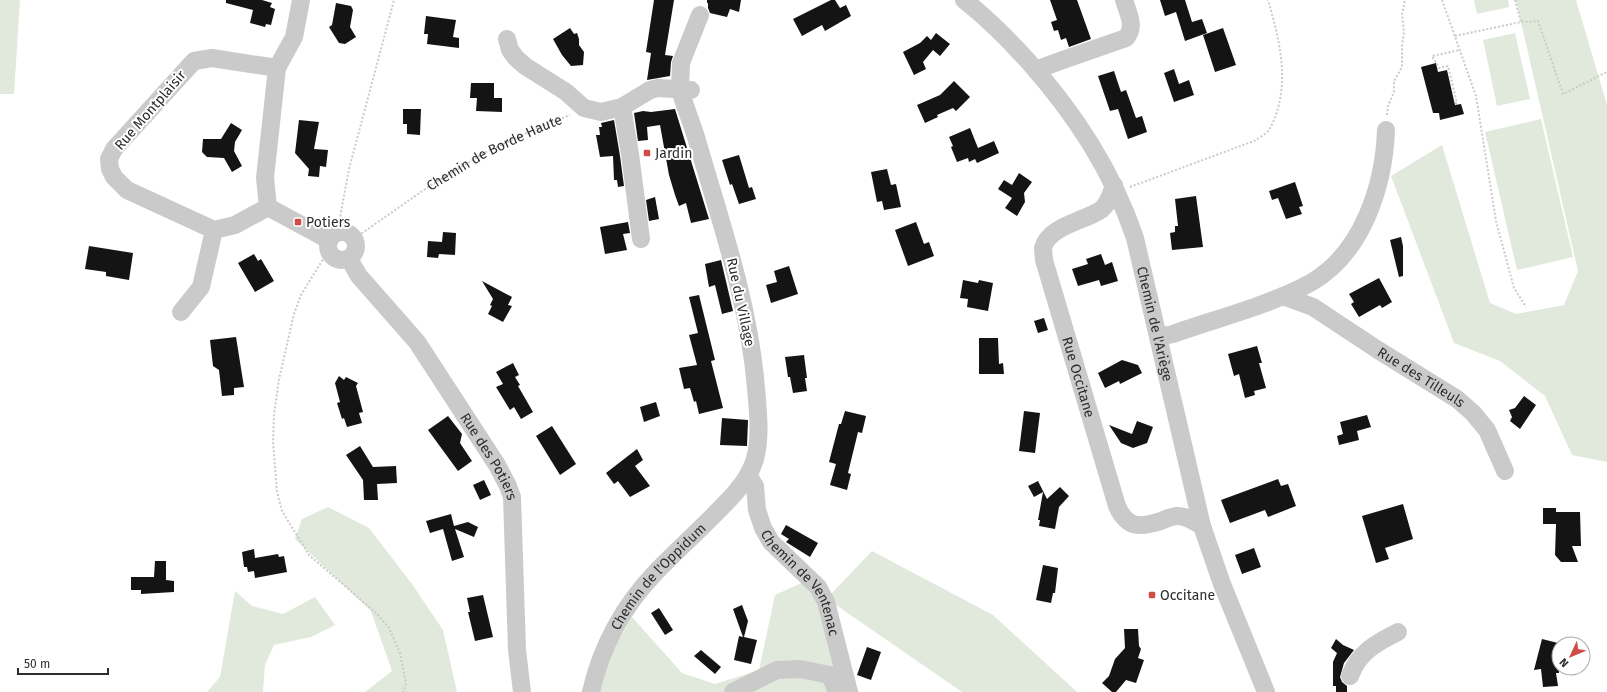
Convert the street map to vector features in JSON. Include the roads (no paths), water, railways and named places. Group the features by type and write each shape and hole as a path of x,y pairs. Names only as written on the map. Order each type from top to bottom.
{"street":[{"path":"268,207 265,178 277,68 294,37 301,0"},
{"name":"Chemin de l'Ariège","path":"964,0 997,28 1037,71 1071,113 1093,146 1128,215 1135,238 1193,493 1202,526 1222,584 1266,692"},
{"path":"1037,71 1041,68 1126,38 1131,33 1131,21 1124,0"},
{"name":"Rue du Village","path":"701,7 681,63 686,89 685,108 694,132 738,276 755,370 759,422 755,459 748,475"},
{"path":"507,39 510,50 516,58 525,66 566,92 584,108 601,112 622,107 650,90 658,88 686,89"},
{"name":"Rue Montplaisir","path":"214,230 127,190 114,177 110,169 109,159 114,149 194,61 212,58 277,68"},
{"path":"622,107 641,238"},
{"path":"1158,337 1173,334 1283,296 1313,281 1335,264 1352,243 1367,216 1377,190 1385,154 1386,130"},
{"path":"1100,211 1109,201 1116,189"},
{"path":"180,312 201,287 214,230 235,225 268,207"},
{"path":"268,207 332,242 338,260 349,259 354,256 356,244 354,238 350,234 343,232 332,242"},
{"name":"Rue Occitane","path":"1128,215 1112,211 1100,211 1060,229 1048,238 1043,248 1044,260 1117,506 1122,516 1130,524 1140,526 1151,524 1175,516 1188,502 1193,493"},
{"name":"Rue des Potiers","path":"349,259 359,276 417,342 492,458 508,486 512,497 517,650 522,692"},
{"path":"1313,281 1315,297 1313,306"},
{"name":"Rue des Tilleuls","path":"1283,296 1313,306 1378,350 1457,399 1473,413 1487,430 1505,471"},
{"name":"Chemin de l'Oppidum","path":"591,692 605,648 622,616 636,596 655,573 735,493 748,475"},
{"name":"Chemin de Ventenac","path":"748,475 754,486 756,510 763,528 771,542 818,587 826,602 849,692"},
{"path":"1175,516 1184,517 1202,526"},
{"path":"1350,676 1354,664 1359,658 1371,648 1398,632"},
{"path":"734,692 777,670 800,670 830,675 837,692"}],"place":[{"name":"Jardin","path":"647,153"},
{"name":"Potiers","path":"298,222"},
{"name":"Occitane","path":"1152,595"}]}
